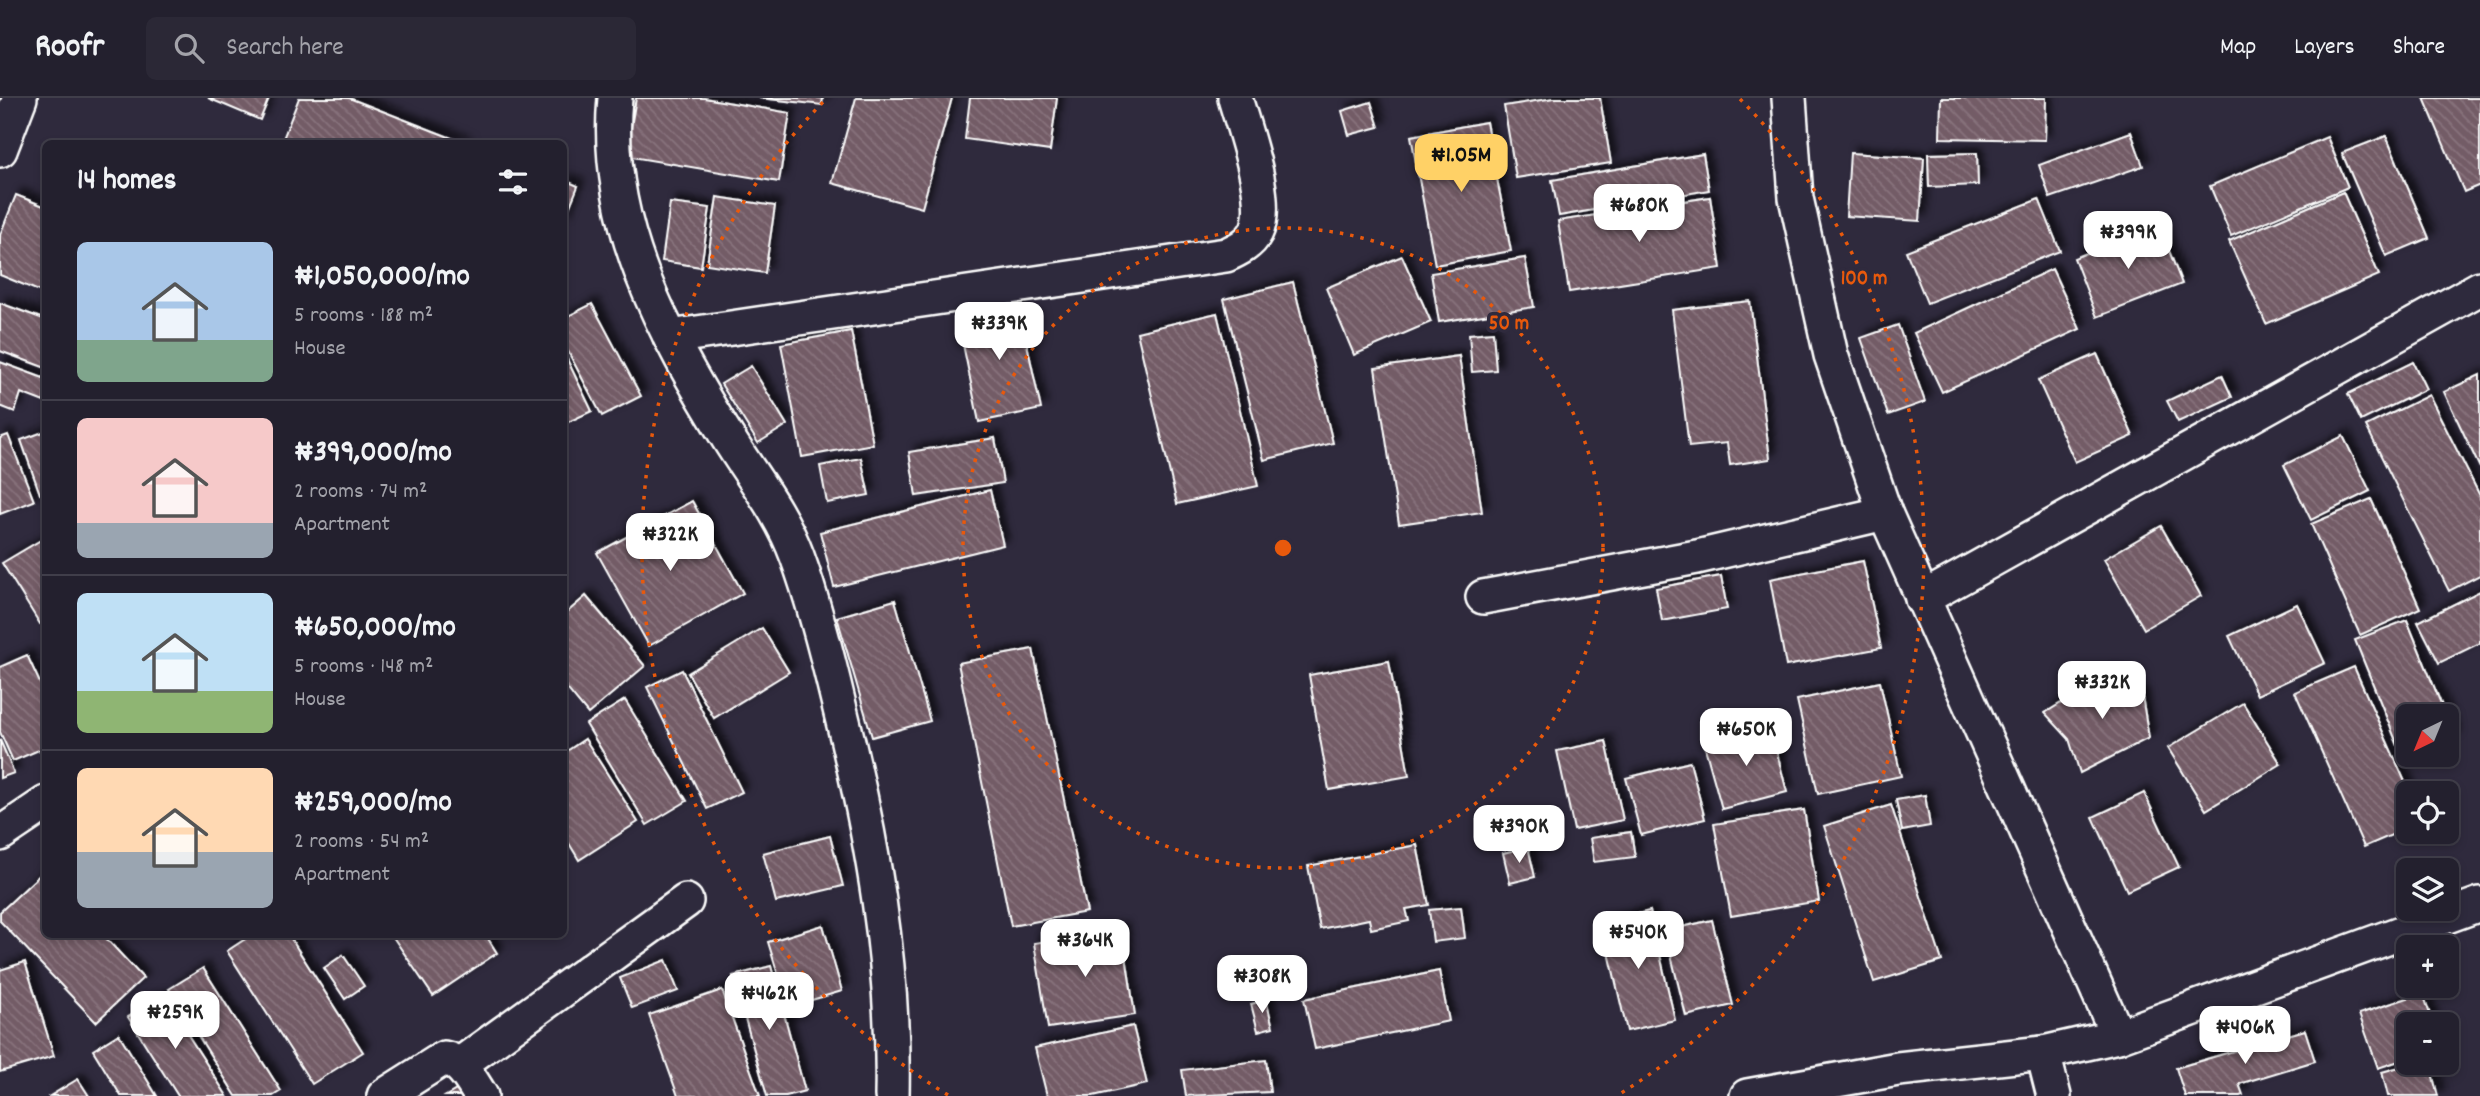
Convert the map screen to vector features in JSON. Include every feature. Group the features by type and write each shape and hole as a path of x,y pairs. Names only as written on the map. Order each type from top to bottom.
{"street":[{"path":"0,150 20,98"},
{"path":"615,98 611,133 622,205 637,267 670,337 728,438 775,507 797,555 829,663 860,790 884,923 892,1096"},
{"path":"670,337 1226,256 1245,245 1256,232 1261,206 1235,98"},
{"path":"1790,98 1796,198 1831,355 1885,513 2118,1036"},
{"path":"1922,598 2480,288"},
{"path":"1483,597 1698,557 1885,513"},
{"path":"0,834 42,806"},
{"path":"459,1065 686,901"},
{"path":"1747,1096 1898,1069 2043,1053 2118,1036 2480,904"},
{"path":"2043,1053 2054,1096"},
{"path":"384,1096 444,1058 459,1065 481,1096"}],"building":[{"path":"208,98 269,98 260,120"},
{"path":"299,98 349,98 457,140 283,140"},
{"path":"636,98 704,98 790,113 779,182 626,156"},
{"path":"759,98 823,98 822,105"},
{"path":"856,98 952,98 922,208 832,183"},
{"path":"970,98 1057,98 1050,151 965,139"},
{"path":"1554,98 1600,98 1611,163 1516,178 1504,106"},
{"path":"1941,98 2046,98 2045,140 1940,138"},
{"path":"2424,98 2480,98 2480,185 2464,192"},
{"path":"1371,102 1379,127 1349,135 1342,111"},
{"path":"1486,122 1511,251 1435,265 1411,136"},
{"path":"2131,132 2143,166 2050,198 2039,165"},
{"path":"2386,136 2429,238 2386,256 2342,153"},
{"path":"2327,137 2348,187 2231,236 2210,186"},
{"path":"1850,153 1924,158 1920,221 1846,216"},
{"path":"1977,153 1978,185 1929,187 1928,154"},
{"path":"1703,154 1709,190 1559,216 1552,180"},
{"path":"567,181 578,186 567,214"},
{"path":"2343,192 2379,275 2266,324 2229,241"},
{"path":"16,195 42,205 42,292 0,275 0,235"},
{"path":"717,197 775,206 765,273 707,264"},
{"path":"1710,197 1721,268 1569,292 1558,221"},
{"path":"2039,199 2060,251 1927,303 1906,251"},
{"path":"670,203 710,208 701,267 662,261"},
{"path":"2159,225 2182,284 2097,317 2074,258"},
{"path":"1402,256 1431,322 1354,355 1326,288"},
{"path":"1525,258 1534,307 1439,322 1431,273"},
{"path":"2052,269 2080,329 1942,392 1914,333"},
{"path":"1293,282 1333,443 1264,460 1224,299"},
{"path":"1750,301 1770,459 1730,465 1727,443 1689,447 1672,310"},
{"path":"1018,302 1041,409 979,422 957,315"},
{"path":"0,303 42,319 42,367 0,351"},
{"path":"592,304 641,396 602,416 567,350 567,316"},
{"path":"1217,313 1258,486 1177,504 1137,332"},
{"path":"1898,325 1925,402 1888,415 1861,338"},
{"path":"851,331 873,444 802,457 781,344"},
{"path":"1493,332 1496,370 1472,372 1469,334"},
{"path":"2097,354 2133,436 2075,462 2038,380"},
{"path":"1459,356 1482,512 1399,524 1375,368"},
{"path":"567,359 592,411 567,423"},
{"path":"0,362 42,378 42,401 21,393 15,412 0,406"},
{"path":"2413,362 2426,389 2361,421 2348,394"},
{"path":"751,366 787,425 758,443 721,384"},
{"path":"2222,375 2232,397 2178,422 2167,401"},
{"path":"2480,375 2480,468 2444,392"},
{"path":"2429,395 2480,496 2480,575 2449,591 2366,426"},
{"path":"42,432 42,493 40,494 21,440"},
{"path":"8,435 34,501 0,514 0,438"},
{"path":"2343,436 2370,491 2311,520 2284,465"},
{"path":"995,438 1003,483 916,496 909,452"},
{"path":"861,458 869,495 827,503 820,466"},
{"path":"990,490 1003,545 834,587 820,532"},
{"path":"2371,499 2420,608 2360,635 2311,524"},
{"path":"692,501 743,593 649,646 597,553"},
{"path":"2161,526 2201,596 2144,629 2104,559"},
{"path":"42,539 42,623 40,624 2,563"},
{"path":"1863,561 1881,648 1786,666 1770,579"},
{"path":"1721,576 1727,609 1662,621 1656,588"},
{"path":"2480,591 2480,643 2439,663 2418,622"},
{"path":"586,596 645,666 588,714 567,689 567,612"},
{"path":"895,600 930,721 872,737 837,617"},
{"path":"2297,604 2325,663 2257,695 2229,636"},
{"path":"2407,620 2441,704 2396,704 2396,741 2355,640"},
{"path":"762,628 789,672 714,718 688,673"},
{"path":"1033,649 1087,912 1011,926 958,663"},
{"path":"27,655 42,687 42,749 13,761 0,732 0,667"},
{"path":"1389,661 1409,776 1329,790 1309,675"},
{"path":"2354,667 2396,762 2396,767 2405,781 2396,781 2396,833 2364,847 2295,692"},
{"path":"682,670 742,792 707,809 647,687"},
{"path":"2110,673 2142,696 2149,738 2080,773 2069,739 2045,713"},
{"path":"1880,682 1901,776 1818,794 1797,700"},
{"path":"625,700 687,801 647,825 586,724"},
{"path":"2243,703 2281,764 2206,810 2168,748"},
{"path":"1770,726 1787,792 1722,809 1704,744"},
{"path":"585,739 638,822 579,860 567,840 567,751"},
{"path":"0,740 14,773 0,778"},
{"path":"1606,741 1623,820 1574,830 1557,751"},
{"path":"1690,762 1705,819 1641,835 1626,778"},
{"path":"2144,793 2179,867 2127,891 2093,817"},
{"path":"1925,795 1930,826 1902,831 1896,800"},
{"path":"1891,805 1942,961 1874,982 1824,826"},
{"path":"1804,810 1819,901 1731,916 1714,824"},
{"path":"1631,832 1635,857 1594,862 1590,838"},
{"path":"830,836 843,886 776,902 763,853"},
{"path":"1417,845 1429,905 1406,909 1409,921 1371,929 1369,919 1320,929 1308,866"},
{"path":"1528,847 1535,877 1510,883 1503,853"},
{"path":"42,873 42,938 106,938 143,978 96,1022 0,921 0,912"},
{"path":"1461,907 1465,938 1433,942 1429,910"},
{"path":"1650,911 1675,1020 1627,1031 1602,922"},
{"path":"1712,920 1733,1005 1686,1016 1665,931"},
{"path":"823,925 842,991 788,1007 768,942"},
{"path":"1122,930 1135,1015 1048,1028 1034,943"},
{"path":"247,938 291,938 363,1052 312,1084 227,951"},
{"path":"394,938 488,938 497,953 433,996"},
{"path":"343,955 364,986 345,999 324,968"},
{"path":"666,960 678,991 632,1008 620,978"},
{"path":"25,962 54,1056 0,1072 0,970"},
{"path":"771,966 805,1091 786,1096 767,1096 733,976"},
{"path":"203,968 281,1091 273,1096 236,1096 169,989"},
{"path":"1439,971 1449,1021 1315,1049 1304,999"},
{"path":"722,990 760,1096 678,1096 649,1015"},
{"path":"163,996 227,1096 178,1096 128,1017"},
{"path":"2408,998 2425,998 2429,1012 2396,1012 2396,1062 2378,1068 2359,1014"},
{"path":"1266,1000 1273,1027 1258,1031 1251,1004"},
{"path":"1133,1026 1147,1084 1093,1096 1047,1096 1035,1048"},
{"path":"2305,1030 2315,1061 2239,1084 2243,1095 2240,1096 2185,1096 2176,1068"},
{"path":"119,1034 157,1096 121,1096 93,1050"},
{"path":"1266,1060 1270,1092 1186,1096 1182,1070"},
{"path":"2396,1068 2396,1075 2432,1075 2438,1096 2388,1096 2382,1072"},
{"path":"78,1079 89,1096 50,1096"},
{"path":"460,1088 464,1096 446,1096"}]}
